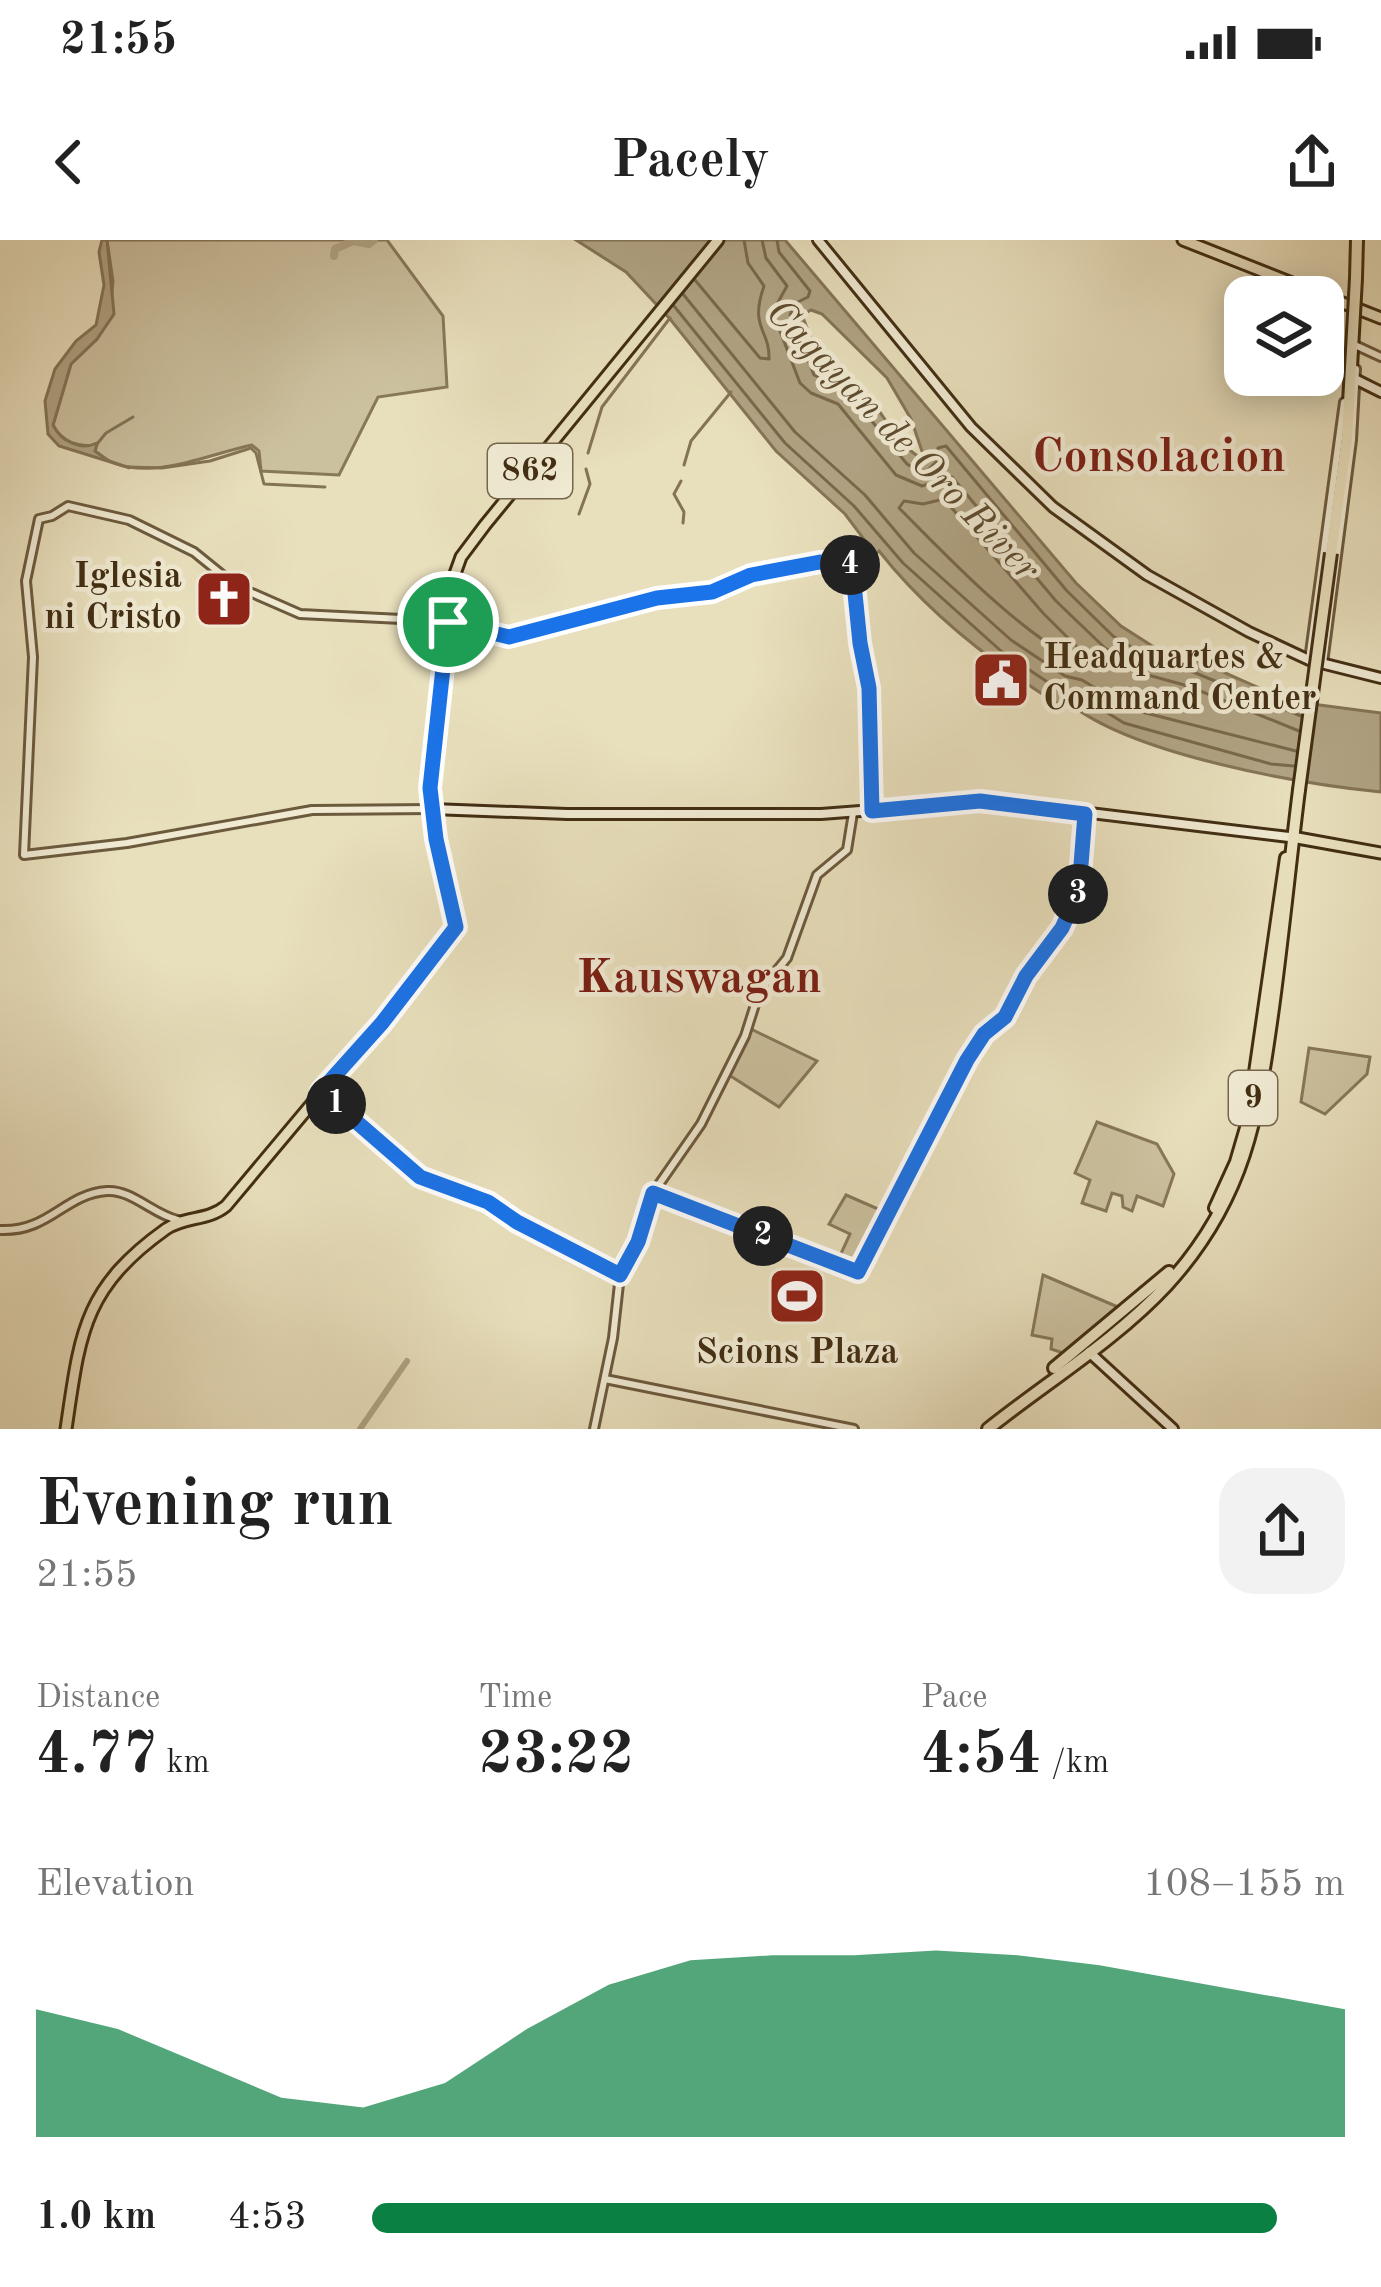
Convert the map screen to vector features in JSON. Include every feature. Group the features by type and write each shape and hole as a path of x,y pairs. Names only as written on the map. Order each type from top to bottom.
{"highway":[{"name":"9","path":"1279,938 1292,875 1353,374 1357,240"},
{"name":"9","path":"988,1429 1088,1351 1180,1270 1239,1175 1256,1124 1295,837"},
{"name":"9","path":"977,1429 1126,1316"}],"main road":[{"name":"862","path":"67,1429 80,1342 106,1286 158,1236 226,1206 454,934 430,788 452,582 466,549 718,240"},
{"path":"818,240 971,427 1039,496 1147,575 1310,660 1381,678"},
{"path":"1183,240 1381,318"},
{"name":"9","path":"1353,374 1359,309 1357,240"},
{"name":"9","path":"1353,374 1359,309"},
{"path":"1353,374 1381,392"},
{"path":"432,809 562,814 853,813 980,801 1199,823 1381,853"},
{"path":"1088,1351 1173,1429"}],"street":[{"path":"1357,346 1381,357"},
{"path":"1310,660 1353,374"},
{"path":"1323,665 1353,374"},
{"path":"432,809 296,812 127,843 24,855 33,657 26,581 39,519 71,506 129,520 194,552 236,586 300,614 448,622 509,637 657,598 712,592 751,575 820,562 851,566 869,688 872,811"},
{"path":"1315,625 1328,628"},
{"path":"594,1429 620,1275 638,1242 653,1193 701,1124 746,1036 757,996 787,958 817,875 847,850 853,813"},
{"path":"653,1193 858,1272 967,1060 984,1034 1005,1017 1026,976 1062,928 1079,890 1085,814"},
{"path":"321,1091 420,1177 488,1202 620,1275"},
{"path":"0,1230 34,1227 74,1202 103,1191 119,1193 154,1212 184,1221"},
{"path":"154,1212 158,1236"},
{"path":"605,1379 854,1429"}],"shaded area":[{"path":"107,240 387,240 443,316 447,387 378,397 339,475 261,471 259,451 252,445 172,466 130,467 111,462 95,451 97,445 71,442 53,425 71,364 97,339 110,316 113,281"},
{"path":"751,1029 817,1061 779,1107 729,1075"},
{"path":"1309,1048 1370,1057 1367,1074 1325,1114 1301,1102"},
{"path":"1097,1122 1157,1144 1174,1174 1163,1206 1137,1196 1132,1211 1123,1207 1122,1196 1112,1193 1106,1211 1082,1203 1090,1180 1075,1173"},
{"path":"846,1195 885,1212 856,1266 838,1260 850,1234 829,1224"},
{"path":"1043,1275 1118,1307 1063,1353 1051,1349 1052,1339 1032,1335"}],"water":[{"path":"102,240 107,240 114,314 71,364 53,425 66,440 84,446 97,443 95,451 130,468 59,446 48,434 45,401 55,369 76,341 96,325 104,285"},
{"path":"576,240 785,240 1076,583 1121,626 1157,649 1198,661 1289,701 1381,713 1381,792 1264,774 1175,752 1134,738 1069,703 1063,707 1013,674 941,617 879,551 875,554 845,514 776,451 626,272","holes":["811,310 822,314 887,378 911,419 925,460 905,446 857,385 822,367 802,315"]}],"waterway":[{"path":"334,256 335,249 353,241 369,244 374,240"},
{"path":"588,453 602,407 670,318"},
{"path":"684,465 691,441 731,392"},
{"path":"97,444 133,417"},
{"path":"128,467 210,461 251,448 264,484 325,487"},
{"path":"579,514 590,484 586,469"},
{"path":"681,481 674,494 684,512 683,523"},
{"path":"360,1429 407,1361"}],"place":[{"name":"Iglesia ni Cristo","path":"224,599"},
{"name":"Headquartes & Command Center","path":"1001,680"},
{"name":"Scions Plaza","path":"797,1296"}],"district":[{"name":"Consolacion","path":"1159,458"},
{"name":"Kauswagan","path":"699,979"}],"route":[{"path":"795,564 849,564 869,688 872,811 980,801 1085,814 1079,890 1062,928 1026,976 1005,1017 984,1034 967,1060 858,1272 653,1193 638,1242 620,1275 488,1202 420,1177 321,1091 382,1023 456,927 430,788 448,622 509,637 657,598 712,592 751,575 795,564"}],"water label":[{"name":"Cagayan de Oro River","path":"902,441"}]}
